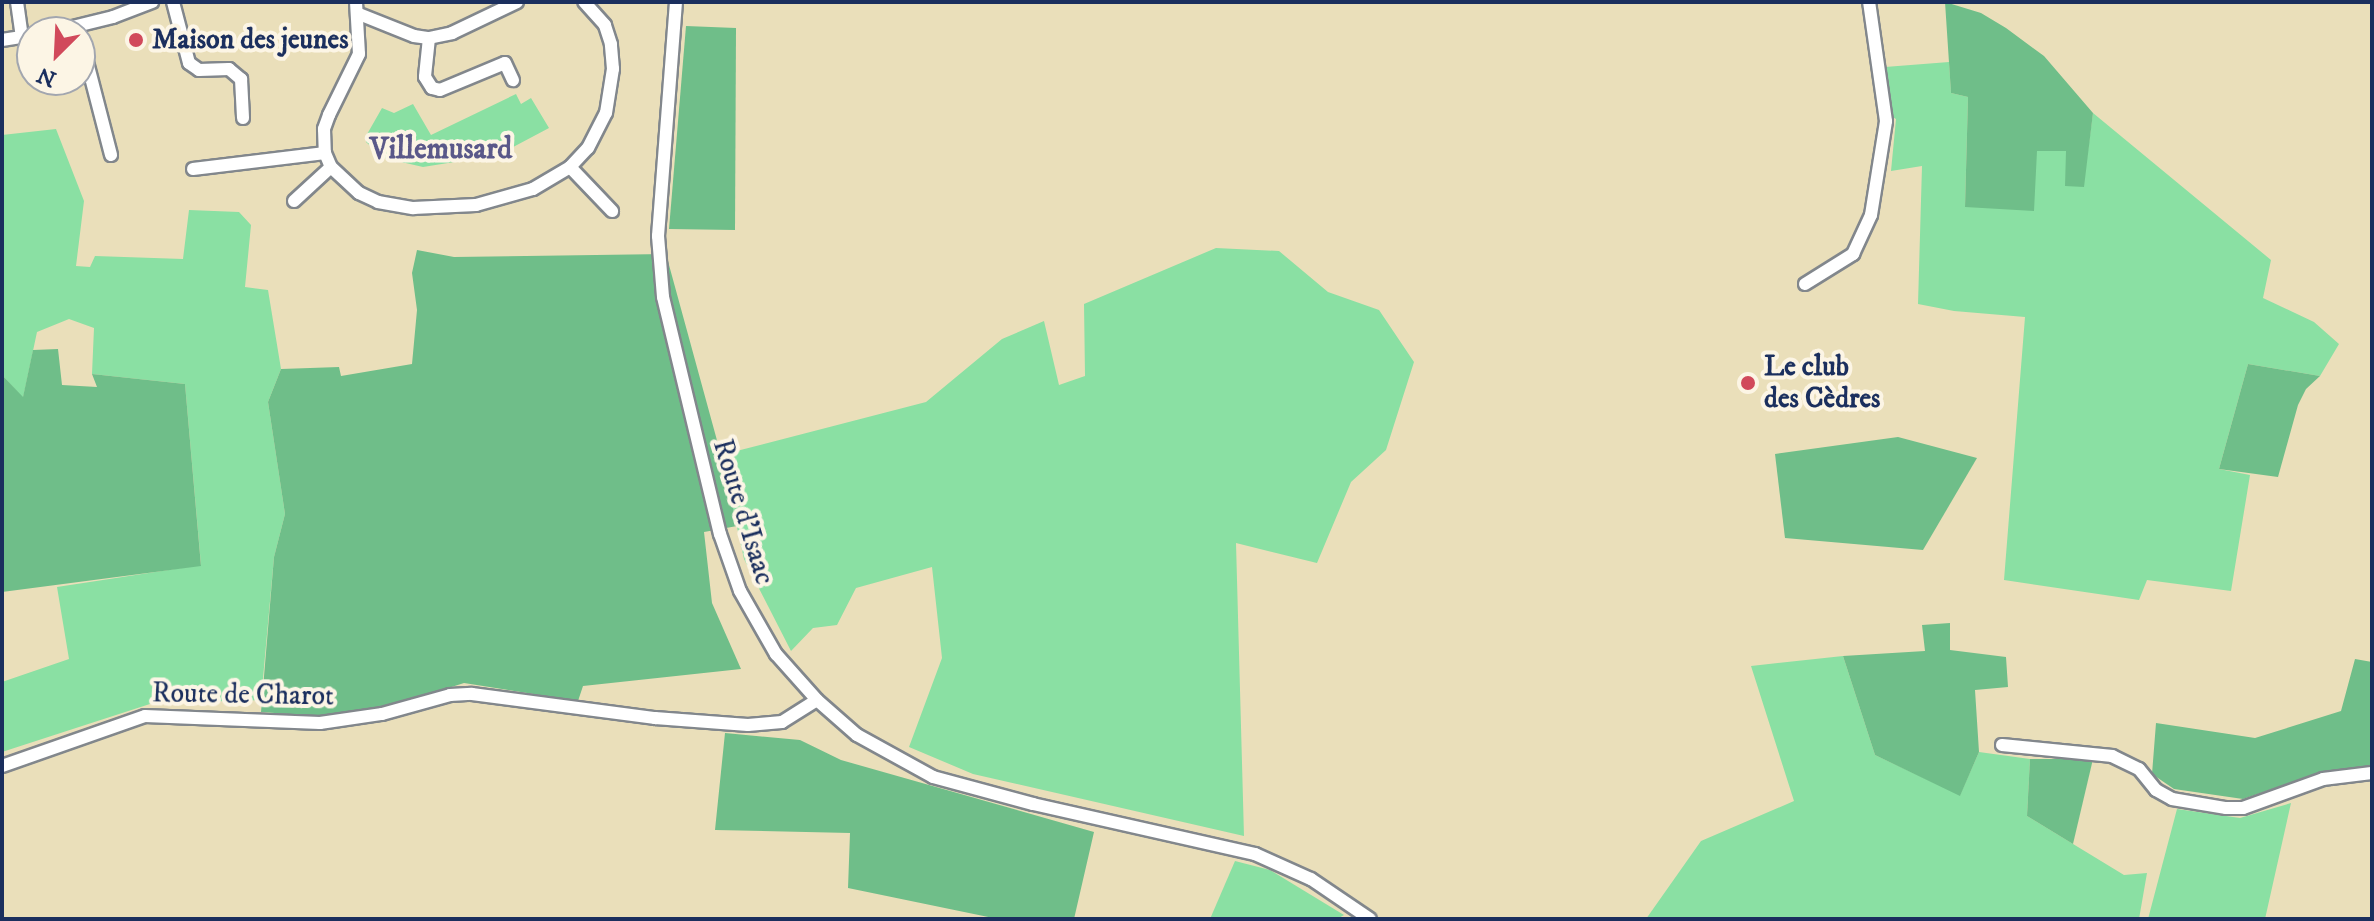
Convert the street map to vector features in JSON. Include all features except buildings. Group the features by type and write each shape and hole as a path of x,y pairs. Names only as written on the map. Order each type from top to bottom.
{"street":[{"path":"96,24 152,2"},
{"path":"173,2 189,63 199,70 229,69 241,79 243,118"},
{"path":"517,2 452,33 429,38 414,36 357,8 359,54 324,129 325,153 331,167 359,193 378,202 413,208 476,205 504,198 533,189 570,167 598,134 612,93 611,44 597,12 584,2"},
{"name":"Route d'Isaac","path":"676,2 658,236 666,315 706,483 732,570 751,614 776,654 817,700 857,735 933,777 1033,804 1255,854 1311,879 1370,919"},
{"path":"1805,284 1853,254 1871,215 1886,121 1869,2"},
{"path":"429,38 425,77 432,88 440,90 505,63 513,80"},
{"path":"96,96 111,155"},
{"path":"193,169 325,153"},
{"path":"294,201 331,167"},
{"path":"570,167 612,211"},
{"name":"Route de Charot","path":"2,766 145,716 320,723 382,714 450,695 472,694 655,718 748,725 782,722 817,700"},
{"path":"2002,745 2112,756 2139,769 2156,790 2172,799 2226,808 2243,808 2323,779 2372,773"}],"green space":[{"path":"1945,2 1981,13 2044,56 2093,113 2084,187 2065,186 2066,151 2037,151 2034,211 1965,207 1968,97 1951,93"},
{"path":"686,26 736,28 735,230 669,229"},
{"path":"1949,62 1951,93 1968,97 1965,207 2037,151 2066,151 2083,187 2093,113 2271,260 2263,298 2314,322 2339,344 2320,376 2248,364 2219,469 2250,475 2231,591 2147,580 2139,600 2004,580 2025,317 1954,311 1918,304 1922,166 1891,171 1896,119 1891,116 1885,67"},
{"path":"516,94 521,104 531,98 549,128 498,155 423,167 384,158 366,142 366,136 382,108 394,113 413,104 431,135"},
{"path":"56,129 84,201 76,266 90,267 95,256 183,259 189,210 239,212 251,225 245,287 268,290 281,369 268,402 285,514 274,557 261,700 153,703 2,752 2,682 69,659 57,587 201,565 185,384 92,374 94,328 69,319 37,332 23,398 2,375 2,135"},
{"path":"1216,248 1279,251 1328,292 1379,310 1414,362 1386,450 1351,482 1317,563 1236,543 1244,836 973,774 909,747 942,658 932,567 856,588 837,625 813,628 791,651 744,559 721,455 926,402 1002,339 1044,321 1059,385 1085,376 1084,304"},
{"path":"417,250 454,257 666,254 721,455 737,526 704,532 712,603 741,669 583,686 578,701 464,683 392,706 329,717 261,712 274,557 285,514 268,402 281,369 339,367 341,376 412,364 417,310 412,273"},
{"path":"58,349 62,385 97,387 92,374 185,384 201,566 2,592 2,375 23,397 33,350"},
{"path":"2248,364 2320,376 2306,389 2298,405 2278,477 2219,469"},
{"path":"1898,437 1977,458 1923,550 1785,538 1775,454"},
{"path":"1950,623 1950,650 2006,657 2008,687 1975,690 1979,752 1960,796 1875,755 1843,656 1925,651 1922,625"},
{"path":"1843,656 1875,755 1960,795 1979,752 2030,759 2027,816 2124,875 2147,873 2139,919 1646,919 1701,841 1794,801 1751,666"},
{"path":"2355,659 2372,662 2372,768 2315,774 2243,799 2174,789 2152,774 2156,723 2255,738 2341,711"},
{"path":"725,733 800,740 841,760 1094,832 1074,919 998,919 848,888 850,833 715,830"},
{"path":"2030,759 2093,759 2073,844 2027,816"},
{"path":"2291,803 2265,919 2148,919 2177,809 2240,818"},
{"path":"1235,861 1270,870 1344,915 1337,919 1210,919"}],"place":[{"name":"Maison des jeunes","path":"136,40"},
{"name":"Le club des Cèdres","path":"1748,383"}],"district":[{"name":"Villemusard","path":"441,150"}]}
